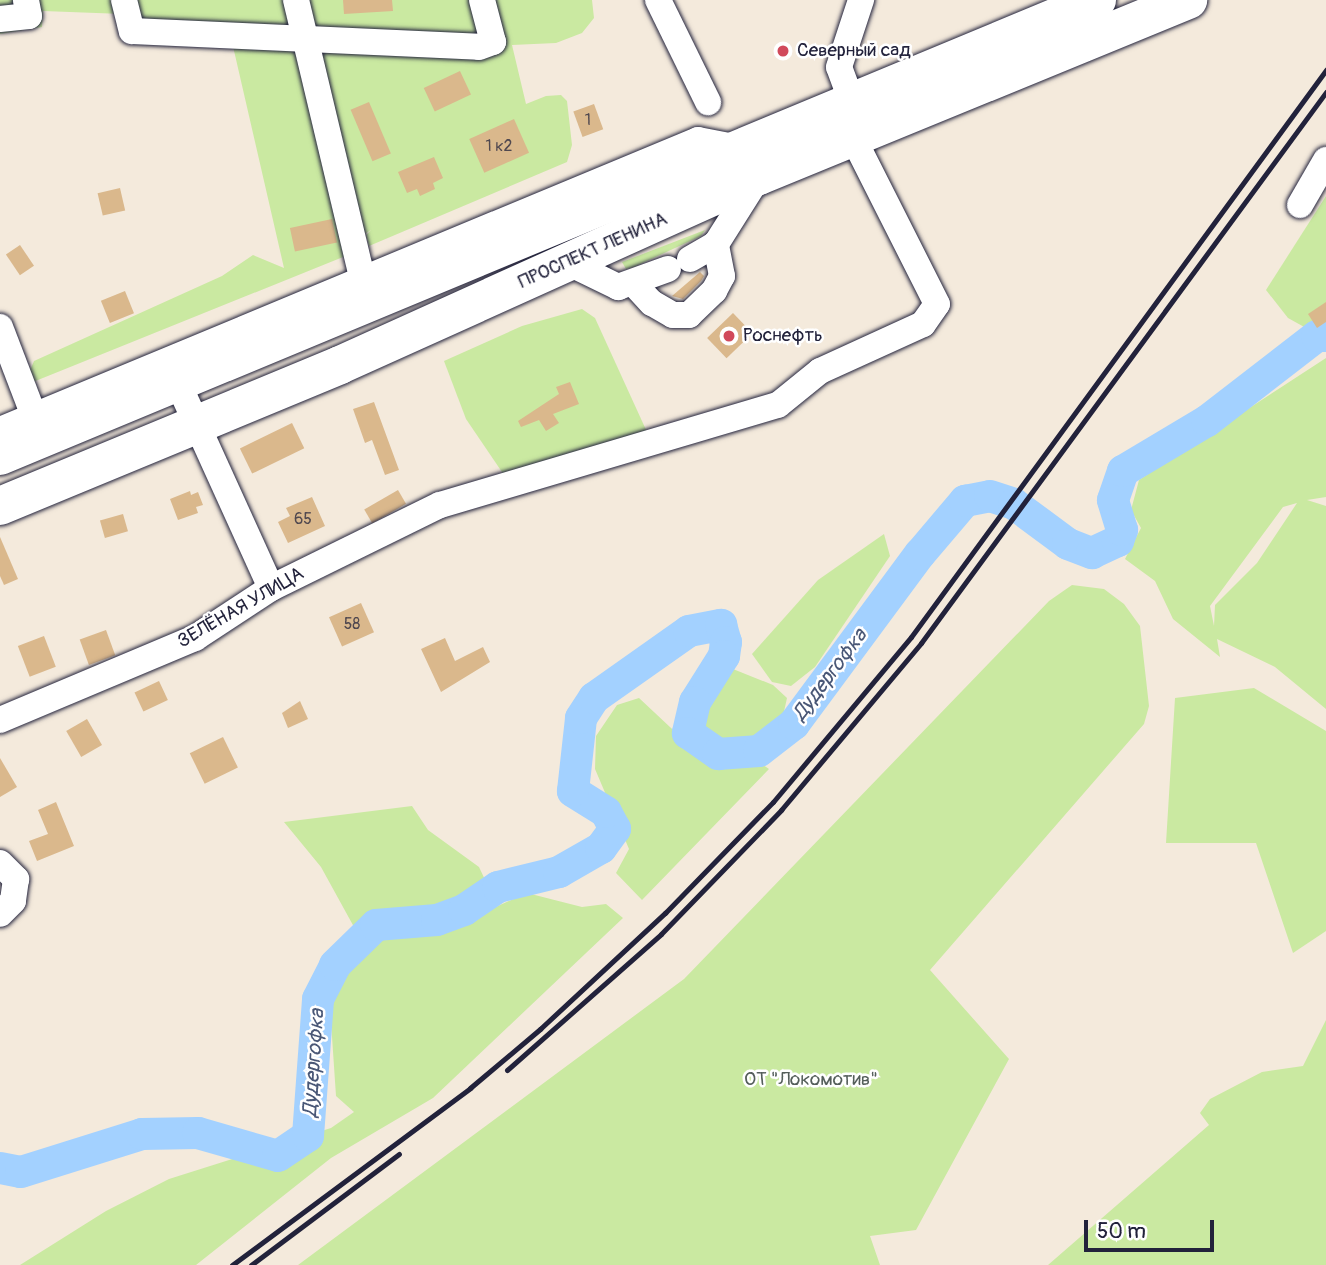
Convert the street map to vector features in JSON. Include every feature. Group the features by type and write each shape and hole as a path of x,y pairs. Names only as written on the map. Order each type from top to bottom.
{"highway":[{"name":"ПРОСПЕКТ ЛЕНИНА","path":"853,122 1097,0"},
{"name":"ПРОСПЕКТ ЛЕНИНА","path":"0,456 178,383 853,122 1188,0"},
{"name":"ПРОСПЕКТ ЛЕНИНА","path":"0,506 196,426 569,263 752,162"}],"street":[{"path":"124,0 132,31 479,47 494,42 482,0"},
{"path":"296,0 363,282"},
{"path":"658,0 708,102"},
{"path":"853,122 839,67 861,0"},
{"path":"0,19 28,8"},
{"name":"ЗЕЛЁНАЯ УЛИЦА","path":"0,720 195,638 271,588 440,505 778,405 820,371 923,324 937,304 853,122"},
{"path":"0,430 363,282 458,228 624,158 698,140 752,162 716,244 722,275 714,291 689,315 673,315 652,303 634,284"},
{"path":"1300,205 1326,160"},
{"path":"569,263 618,288 634,284 679,264 716,244"},
{"path":"0,327 34,416"},
{"path":"178,383 271,588"},
{"path":"0,863 16,879 7,907"}],"green space":[{"path":"0,0 592,0 594,18 582,33 556,43 512,45 526,104 546,96 561,95 567,101 572,145 567,162 369,246 366,235 371,230 347,246 348,255 33,382 29,373 34,361 222,276 253,255 284,268 232,42 123,14 43,11 42,27 0,34"},
{"path":"1326,196 1326,327 1315,333 1288,318 1266,290"},
{"path":"705,230 701,236 634,267 626,269 622,262"},
{"path":"582,309 595,318 647,432 504,475 466,419 444,361 522,326"},
{"path":"1326,358 1326,497 1307,500 1326,506 1326,709 1275,667 1217,639 1220,657 1173,619 1155,581 1125,559 1141,528 1131,510 1139,480","holes":["1297,503 1257,563 1215,605 1214,626 1210,606 1283,507"]},
{"path":"884,534 890,556 815,667 791,686 772,682 752,654 818,580"},
{"name":"ОТ \"Локомотив\"","path":"1072,585 1104,589 1124,604 1140,626 1149,706 1144,724 930,970 1009,1059 916,1230 870,1236 880,1265 298,1265 684,979 1049,601"},
{"path":"728,667 773,685 787,698 781,725 766,737 740,745 714,742 701,731 702,710"},
{"path":"1254,688 1326,731 1326,931 1293,953 1256,843 1166,843 1175,698"},
{"path":"639,698 702,757 757,761 769,769 642,900 616,873 629,849 595,769 596,736 617,705"},
{"path":"412,806 428,830 479,867 487,884 458,907 354,927 321,867 284,822"},
{"path":"527,893 582,907 606,904 623,918 433,1098 331,1158 196,1265 20,1265 106,1211 169,1179 331,1128 354,1112 336,1096 330,1007 337,981 385,937 444,930"},
{"path":"1326,1020 1326,1265 1048,1265 1209,1125 1200,1113 1210,1099 1262,1072 1303,1066"}],"building":[{"path":"343,0 392,0 393,11 344,14"},
{"path":"460,71 471,95 435,111 424,88"},
{"path":"369,102 391,154 372,161 351,110"},
{"path":"594,104 603,129 583,137 573,112"},
{"path":"514,119 529,153 484,173 469,139"},
{"path":"434,157 443,178 433,183 435,189 420,196 417,189 407,193 398,172"},
{"path":"120,188 125,210 103,216 98,193"},
{"path":"332,219 337,242 295,251 290,228"},
{"path":"20,245 34,266 20,275 6,255"},
{"path":"700,272 704,276 701,281 683,299 672,296"},
{"path":"125,291 134,313 110,323 101,301"},
{"path":"1326,302 1326,322 1317,328 1308,314"},
{"name":"Роснефть","path":"733,313 752,333 727,358 707,338"},
{"path":"570,382 579,404 553,414 559,423 546,431 539,420 521,427 518,421 559,394 556,387"},
{"path":"374,402 399,470 385,475 372,440 365,443 353,409"},
{"path":"292,423 304,448 252,474 240,448"},
{"path":"398,490 406,504 372,523 364,509"},
{"path":"190,491 191,495 198,492 203,505 196,507 198,513 178,520 170,499"},
{"path":"312,497 325,526 288,543 278,522 290,516 286,508"},
{"path":"123,514 128,531 105,538 100,521"},
{"path":"0,537 18,579 4,585 0,576"},
{"path":"361,603 374,632 342,646 329,617"},
{"path":"106,630 115,655 89,665 80,640"},
{"path":"44,636 56,667 30,677 18,646"},
{"path":"445,638 455,661 483,647 490,662 441,692 421,649"},
{"path":"159,681 168,700 143,711 135,692"},
{"path":"300,701 308,719 288,728 282,713"},
{"path":"87,719 102,745 81,757 66,731"},
{"path":"223,737 238,768 205,784 190,753"},
{"path":"0,758 17,787 0,797"},
{"path":"56,802 74,846 37,861 29,841 48,834 38,810"}],"waterway":[{"name":"Дудергофка","path":"0,1168 21,1172 142,1134 198,1133 278,1156 308,1136 318,999 335,965 376,925 437,920 464,910 498,887 559,872 601,848 615,829 606,812 573,791 581,718 594,698 689,631 721,625 726,642 724,656 695,702 688,733 718,754 759,751 794,724 920,554 965,501 990,496 1014,504 1068,544 1092,553 1118,541 1122,530 1113,500 1123,471 1207,421 1317,336 1326,336"}],"railway":[{"path":"232,1265 470,1088 540,1029 665,913 773,802 911,637 1326,70"},
{"path":"507,1070 661,934 781,810 921,643 1326,92"},
{"path":"251,1265 399,1154"}],"place":[{"name":"Северный сад","path":"783,51"},
{"name":"Роснефть","path":"729,336"}]}
